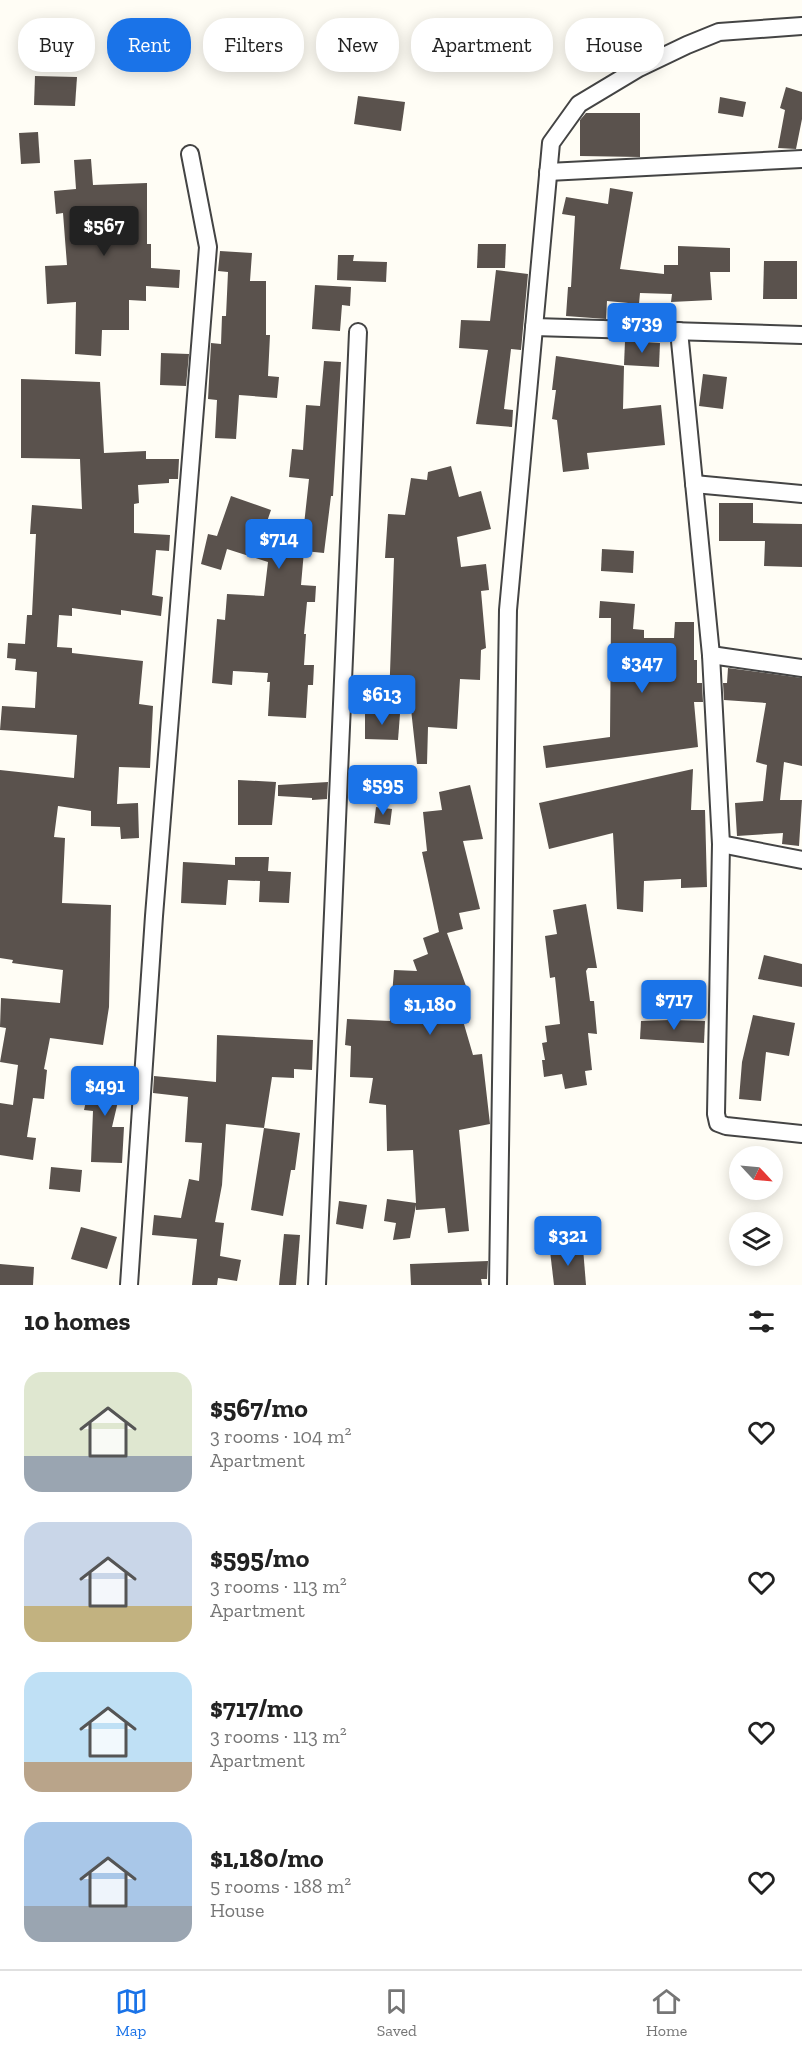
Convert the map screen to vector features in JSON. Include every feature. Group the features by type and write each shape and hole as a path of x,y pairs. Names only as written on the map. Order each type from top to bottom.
{"street":[{"path":"498,1285 508,610 551,143 564,121 579,104 639,69 719,32 802,26"},
{"path":"129,1285 154,916 208,247 190,154"},
{"path":"548,172 802,159"},
{"path":"534,327 802,335"},
{"path":"679,331 711,655 722,844 716,1114 718,1123 726,1126 802,1134"},
{"path":"317,1285 358,332"},
{"path":"694,484 802,494"},
{"path":"711,655 802,668"},
{"path":"722,844 802,860"}],"building":[{"path":"35,76 77,77 75,106 34,105"},
{"path":"786,87 802,92 802,119 796,149 778,148 785,110 780,108"},
{"path":"358,96 405,102 401,131 354,124"},
{"path":"720,97 746,102 743,117 718,113"},
{"path":"586,113 640,113 640,157 580,156 580,120"},
{"path":"38,132 40,163 21,164 19,133"},
{"path":"91,159 93,185 147,183 147,244 151,244 151,268 180,270 179,288 146,286 146,301 129,300 129,330 102,330 101,356 75,354 76,302 47,304 45,266 67,265 63,213 56,214 54,191 76,189 74,160"},
{"path":"610,188 633,192 620,269 664,274 664,265 678,265 678,246 730,248 730,272 710,272 712,300 671,302 672,294 640,293 639,304 607,301 606,319 566,316 568,287 571,287 575,216 562,214 566,197 608,204"},
{"path":"478,244 506,244 505,268 477,268"},
{"path":"220,251 252,253 250,281 266,281 266,335 270,335 268,376 279,377 277,398 239,395 236,439 215,438 217,400 208,399 211,343 221,344 222,316 226,316 228,272 218,271"},
{"path":"338,255 354,255 353,261 387,262 386,282 337,280"},
{"path":"764,261 797,261 797,299 763,299"},
{"path":"496,270 528,274 521,350 511,349 504,409 513,410 512,427 476,424 488,350 459,348 461,320 490,321"},
{"path":"315,285 351,287 350,306 342,305 340,331 312,329"},
{"path":"625,341 660,343 659,367 624,365"},
{"path":"161,353 189,354 186,386 160,385"},
{"path":"556,356 624,366 623,409 661,405 665,445 587,453 589,469 563,472 557,420 552,419 556,390 552,390"},
{"path":"324,361 341,362 333,496 331,496 324,553 304,551 301,585 316,586 315,602 307,602 304,634 306,634 304,665 314,665 313,685 308,685 306,718 268,716 270,682 267,682 268,673 233,671 232,685 212,683 217,619 225,620 227,594 264,596 268,562 227,549 221,570 201,564 208,534 217,536 231,496 271,510 261,539 302,543 309,479 289,477 292,449 303,450 306,405 320,406"},
{"path":"703,374 727,377 723,409 699,406"},
{"path":"21,379 100,382 104,453 146,451 146,459 179,459 178,479 169,479 169,483 138,485 139,503 134,504 134,533 170,535 169,551 156,550 152,595 163,597 161,616 121,610 121,615 72,608 72,616 59,615 57,647 72,648 72,653 143,661 139,704 153,706 150,768 119,767 117,804 138,803 139,838 121,839 120,827 91,826 91,811 58,806 54,837 65,838 62,903 111,905 109,1007 103,1045 50,1038 44,1069 47,1070 44,1099 33,1098 27,1137 36,1138 33,1160 0,1155 0,1103 13,1105 18,1065 0,1062 6,1028 0,1027 1,998 60,1003 63,970 12,963 13,960 0,958 0,770 74,778 77,735 0,730 2,706 35,708 37,672 15,670 16,659 7,658 8,643 25,644 27,615 32,615 36,534 30,534 32,505 82,509 80,459 21,458"},
{"path":"451,466 459,497 481,491 491,529 457,537 461,567 486,564 489,590 481,591 486,648 481,650 480,680 460,679 457,729 428,727 427,764 417,764 410,700 389,701 394,558 385,558 388,514 405,515 411,478 427,480 428,472"},
{"path":"719,503 753,503 753,523 802,524 802,567 764,566 765,541 719,541"},
{"path":"602,549 634,551 633,573 601,571"},
{"path":"600,601 635,604 633,629 644,630 644,638 674,638 675,622 694,622 694,660 697,660 697,683 702,683 703,702 694,702 698,747 546,768 543,746 610,737 611,618 599,618"},
{"path":"728,668 802,678 802,766 784,762 780,800 802,800 799,846 782,844 783,833 737,836 735,803 763,801 767,765 756,762 766,703 724,700 723,683 727,683"},
{"path":"365,713 400,714 398,740 365,739"},
{"path":"693,769 691,810 705,810 707,887 681,888 681,879 644,881 643,912 617,909 613,833 549,849 539,803"},
{"path":"238,780 276,782 272,825 238,825"},
{"path":"328,782 327,799 312,800 312,798 278,796 278,785"},
{"path":"470,785 483,839 463,841 480,909 459,913 463,929 447,933 466,986 454,990 473,1055 482,1054 490,1124 459,1130 469,1231 448,1233 445,1208 416,1210 416,1205 410,1238 393,1240 396,1223 384,1221 387,1199 416,1203 413,1150 387,1151 386,1105 369,1103 373,1078 350,1077 351,1046 345,1045 347,1019 390,1021 394,970 417,971 413,960 428,954 423,938 439,932 422,852 427,851 423,812 442,810 439,792"},
{"path":"376,807 392,809 390,825 374,823"},
{"path":"235,857 269,857 268,871 291,872 289,903 259,902 260,881 228,880 226,905 181,903 183,862 235,865"},
{"path":"586,904 597,968 588,968 586,971 590,1001 594,1001 597,1034 588,1033 592,1070 585,1071 587,1085 565,1089 562,1074 544,1077 542,1060 545,1060 542,1043 547,1042 545,1026 560,1024 555,977 550,978 545,936 557,934 553,910"},
{"path":"764,955 802,964 802,987 758,979"},
{"path":"753,1015 795,1023 789,1056 766,1052 761,1101 739,1099 742,1062"},
{"path":"641,1021 705,1021 704,1043 640,1039"},
{"path":"217,1035 313,1040 312,1070 294,1069 294,1078 272,1077 264,1128 226,1124 222,1185 215,1222 224,1223 220,1256 241,1260 237,1281 218,1278 217,1285 192,1285 197,1239 152,1235 154,1215 181,1218 189,1179 199,1181 202,1143 185,1142 188,1097 153,1093 154,1076 216,1082"},
{"path":"93,1070 124,1076 112,1127 124,1127 122,1163 91,1162 93,1111 84,1110"},
{"path":"264,1128 300,1133 295,1170 291,1170 283,1216 251,1210"},
{"path":"51,1167 82,1170 80,1192 49,1189"},
{"path":"339,1201 367,1205 363,1229 336,1224"},
{"path":"81,1227 117,1237 107,1269 71,1259"},
{"path":"284,1234 300,1235 296,1285 279,1285"},
{"path":"583,1248 586,1285 554,1285 550,1251"},
{"path":"488,1261 487,1279 481,1279 482,1285 411,1285 410,1264"},
{"path":"0,1264 34,1267 33,1285 0,1285"}]}
